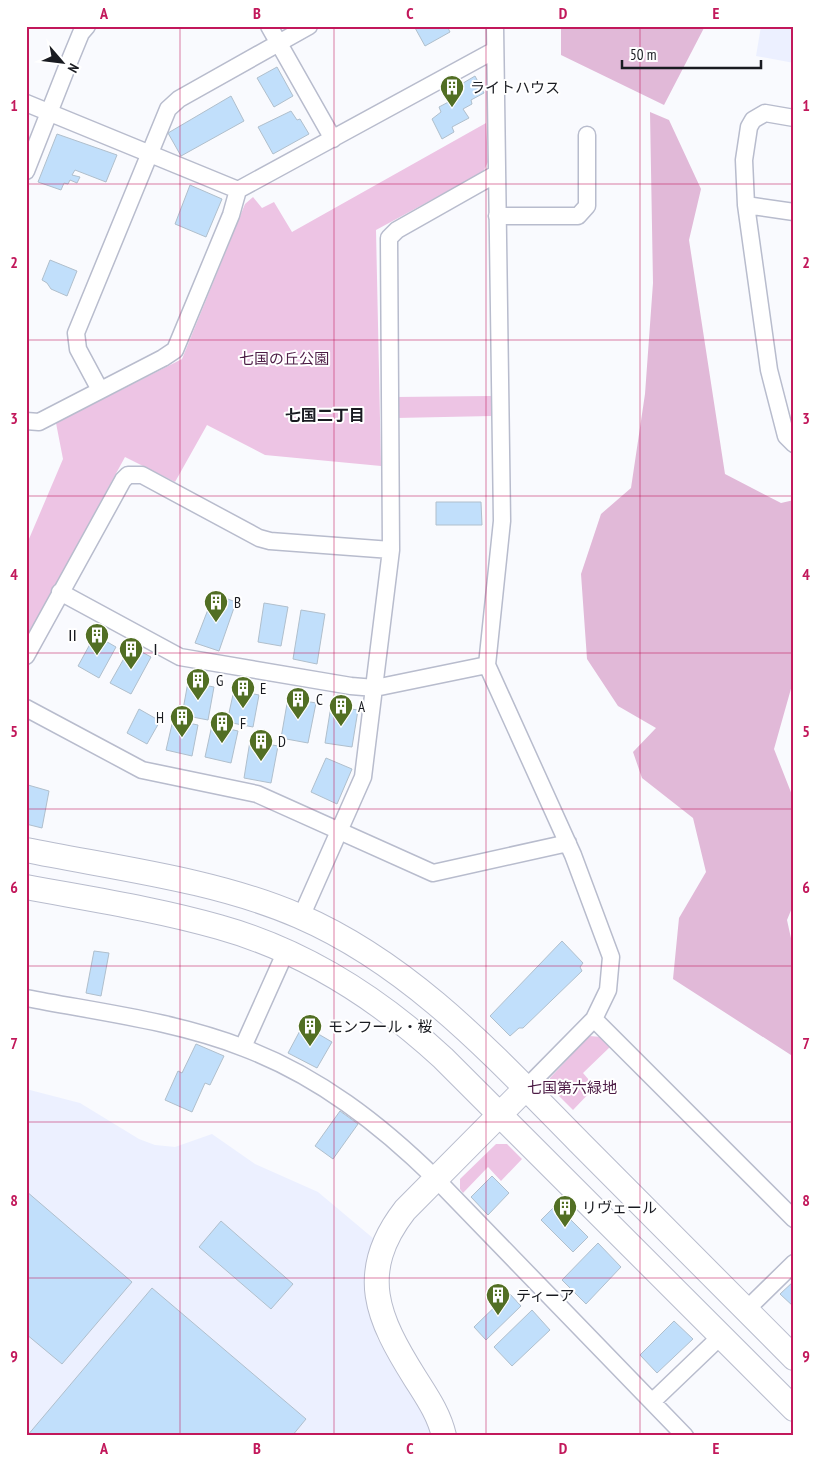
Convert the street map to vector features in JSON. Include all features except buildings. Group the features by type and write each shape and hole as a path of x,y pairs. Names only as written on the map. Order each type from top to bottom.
{"street":[{"path":"26,171 81,33 87,26"},
{"path":"269,26 333,139"},
{"path":"100,390 78,350 76,333 148,154 173,104 309,26"},
{"path":"444,1436 438,1414 386,1328 379,1306 377,1282 379,1259 389,1233 404,1210 594,1018 608,990 612,958 568,843 486,665 502,521 494,26"},
{"path":"26,421 39,422 175,350 230,215 238,190 495,50"},
{"path":"26,103 238,190"},
{"path":"794,118 764,113 753,120 749,127 744,160 746,204 769,370 786,436 794,444"},
{"path":"497,216 578,216 582,213 587,206 587,135"},
{"path":"302,917 363,777 375,688 391,550 390,238 397,230 496,174"},
{"path":"746,204 794,212"},
{"path":"26,656 123,480 128,475 135,474 150,479 259,538 270,541 391,550"},
{"path":"60,592 180,656 350,686 375,688 486,665"},
{"path":"26,708 142,770 257,794 433,872 568,843"},
{"path":"26,850 210,888 273,906 302,917 354,944 399,973 461,1024 794,1358"},
{"path":"26,886 220,927 286,951 324,969 374,1000 410,1027 500,1114 794,1409"},
{"path":"243,1047 286,951"},
{"path":"26,998 172,1027 243,1047 313,1082 361,1112 402,1145 436,1178 685,1436"},
{"path":"594,1018 794,1219"},
{"path":"746,1310 794,1263"},
{"path":"653,1401 721,1336"}],"shaded area":[{"path":"561,26 705,26 664,105 561,55"},
{"path":"761,26 794,26 794,63 756,56"},
{"path":"650,112 669,120 701,189 689,240 725,474 781,503 794,500 794,678 774,749 794,800 794,903 787,920 794,952 794,1057 673,979 679,918 706,872 693,818 642,778 633,752 656,728 618,706 587,659 581,574 601,514 631,488 645,394 653,283"},
{"path":"26,1089 80,1103 139,1139 155,1145 175,1147 212,1134 255,1164 318,1192 374,1239 368,1262 369,1301 377,1338 426,1417 433,1436 26,1436"}],"green space":[{"name":"七国の丘公園","path":"486,123 488,162 483,172 376,230 381,466 265,455 207,425 175,482 125,457 26,639 26,546 63,459 56,423 182,359 245,204 253,197 262,208 274,202 292,232"},
{"path":"491,396 492,416 396,418 396,397"},
{"name":"七国第六緑地","path":"589,1036 602,1037 611,1046 583,1073 595,1087 573,1110 549,1086 550,1078"},
{"path":"496,1144 507,1144 522,1159 501,1181 488,1167 463,1193 460,1189 460,1179"}],"place":[{"name":"ライトハウス","path":"452,108"},
{"name":"B","path":"216,623"},
{"name":"Ⅱ","path":"97,656"},
{"name":"Ⅰ","path":"131,670"},
{"name":"G","path":"198,701"},
{"name":"E","path":"243,709"},
{"name":"C","path":"298,720"},
{"name":"A","path":"341,727"},
{"name":"H","path":"182,738"},
{"name":"F","path":"222,744"},
{"name":"D","path":"261,762"},
{"name":"モンフール・桜","path":"310,1047"},
{"name":"リヴェール","path":"565,1228"},
{"name":"ティーア","path":"498,1316"}],"district":[{"name":"七国二丁目","path":"325,415"}]}
